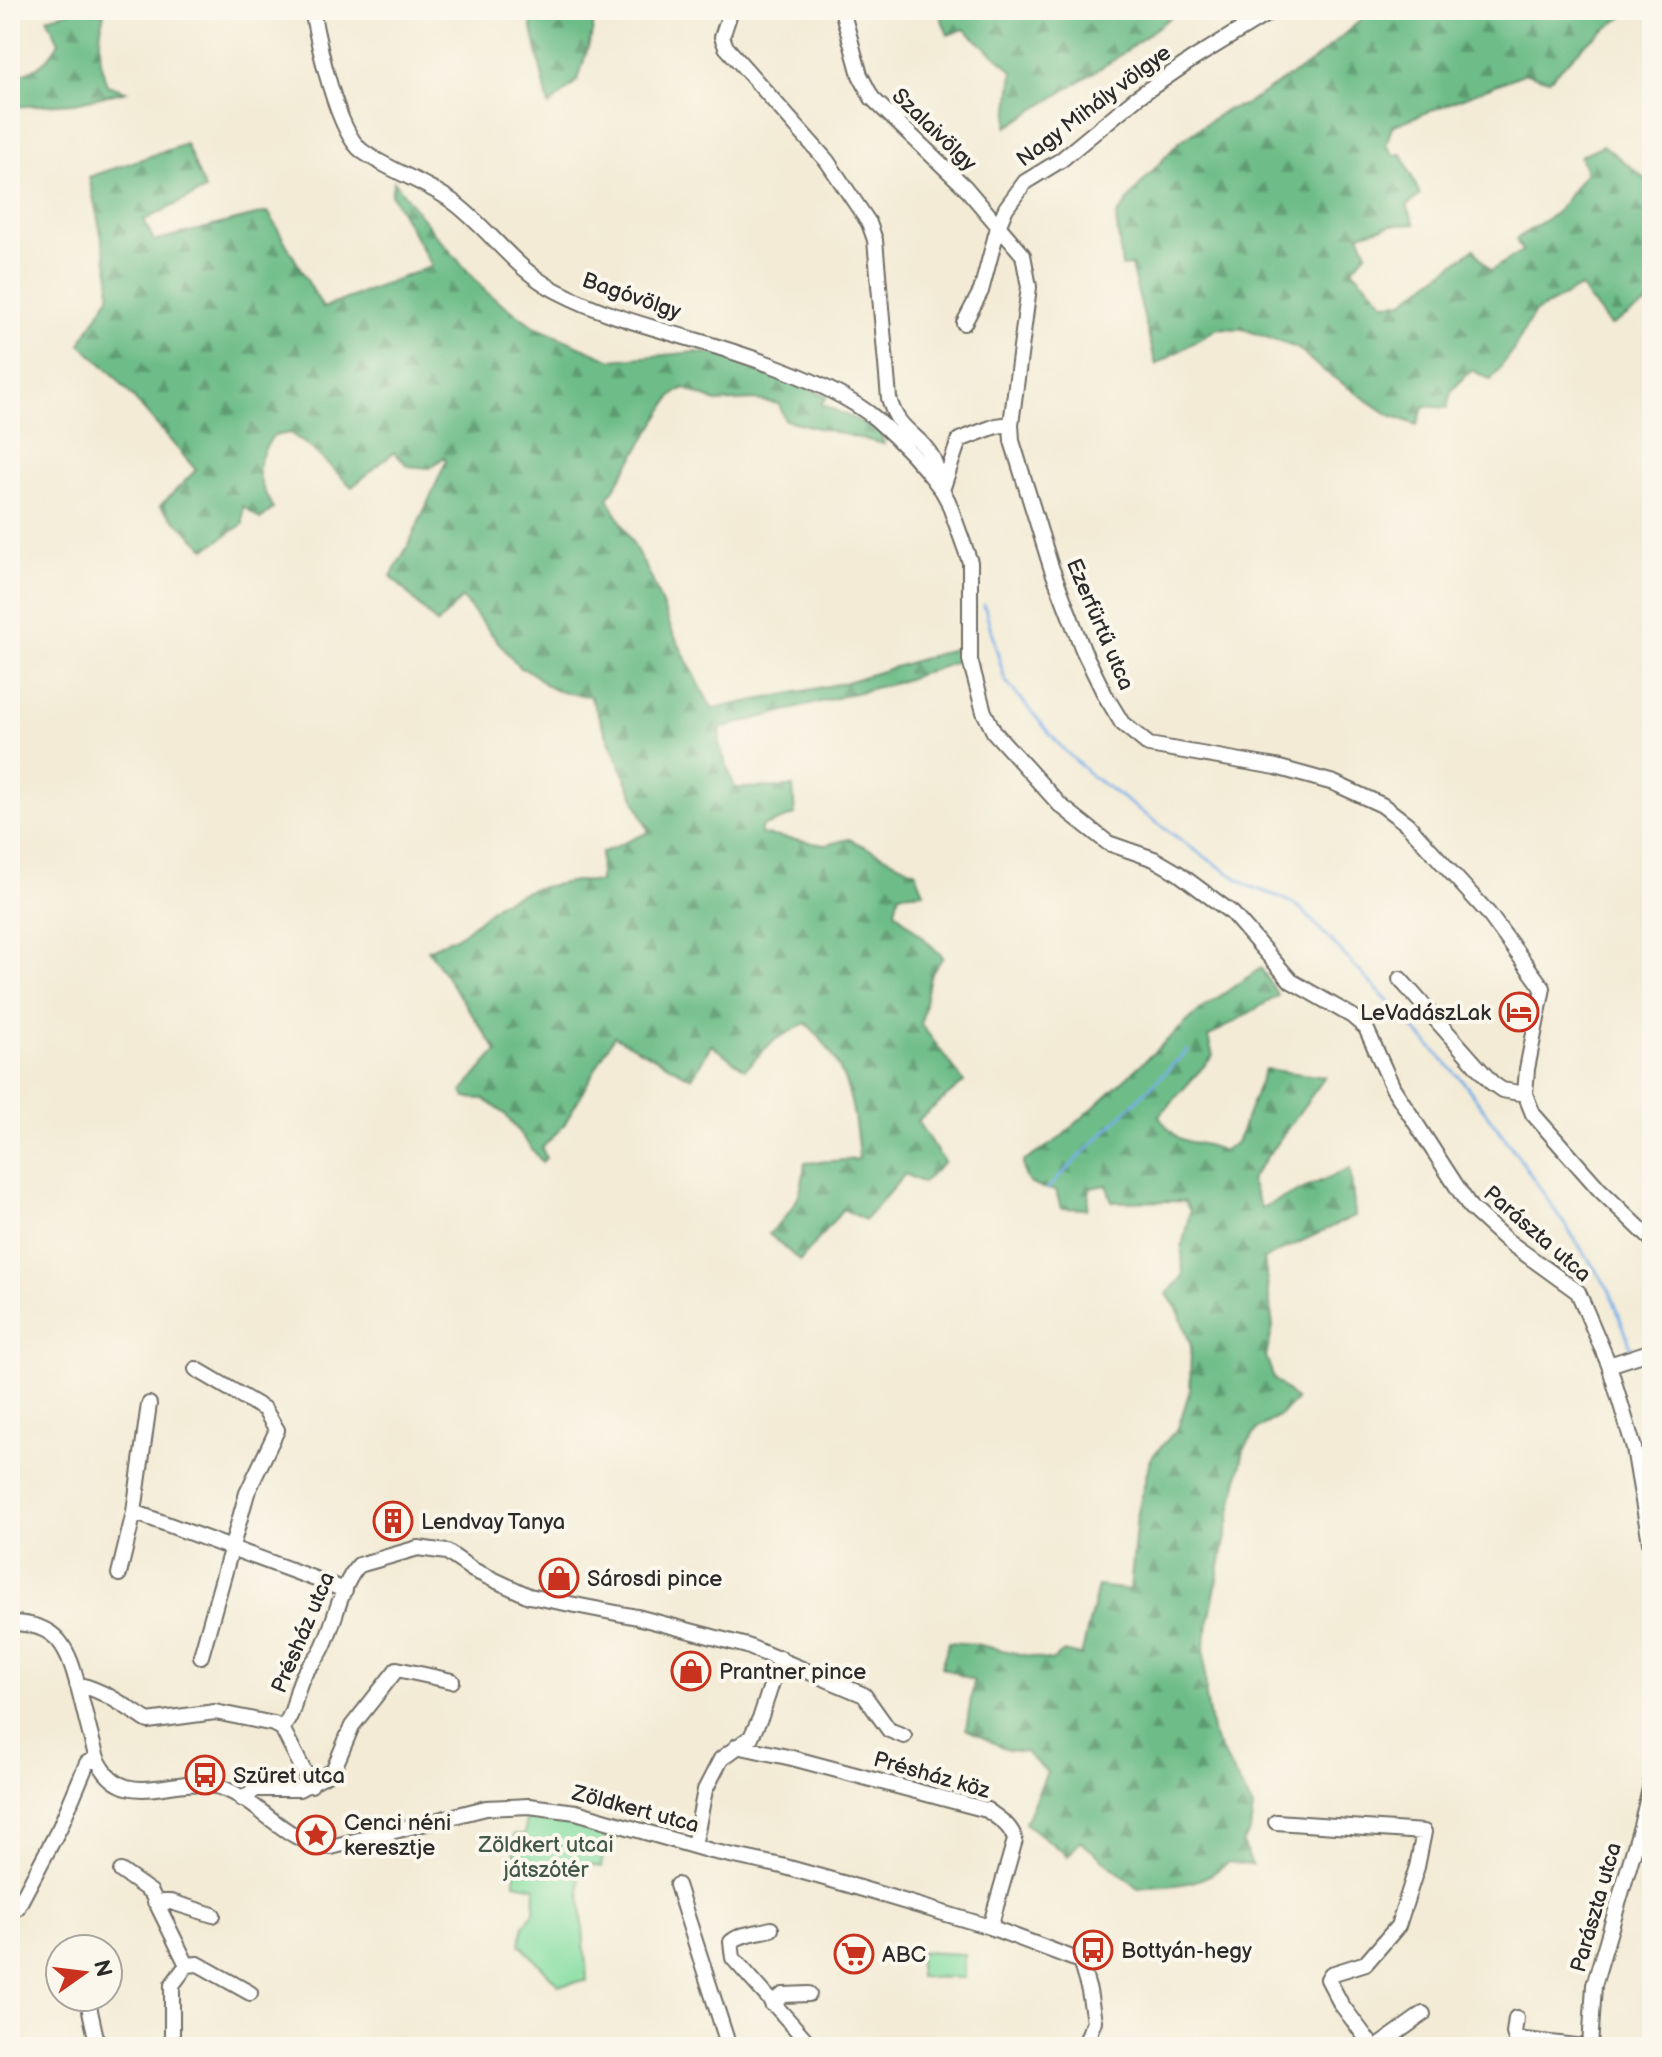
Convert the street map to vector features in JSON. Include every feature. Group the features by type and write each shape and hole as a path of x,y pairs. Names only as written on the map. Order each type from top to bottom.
{"street":[{"name":"Bagóvölgy","path":"312,10 327,76 348,134 359,149 452,201 533,277 556,291 618,319 759,360 835,394 875,418 941,483"},
{"path":"731,10 722,37 726,47 827,161 869,223 875,240 893,414 931,455 941,483"},
{"name":"Szalaivölgy","path":"842,10 860,75 872,98 965,187 998,227"},
{"name":"Nagy Mihály völgye","path":"964,323 981,291 1006,208 1025,182 1061,160 1136,98 1273,10"},
{"name":"Ezerfürtű utca","path":"998,227 1023,255 1029,287 1011,424 1012,441 1051,567 1083,650 1122,723 1149,745 1276,767 1334,783 1382,805 1407,824 1488,913 1543,988 1525,1094"},
{"path":"941,483 959,440 996,426 1011,424"},
{"name":"Parászta utca","path":"941,483 970,562 970,660 984,712 994,732 1060,805 1108,843 1154,859 1178,873 1232,913 1291,981 1352,1016 1366,1028 1393,1088 1470,1207 1506,1240 1578,1292 1609,1365 1634,1448 1652,1554"},
{"path":"1400,979 1492,1083 1502,1090 1525,1094 1533,1114 1552,1137 1599,1189 1652,1240"},
{"path":"1609,1365 1652,1351"},
{"path":"196,1369 264,1409 277,1430 247,1493 201,1656"},
{"path":"119,1574 134,1512 149,1404"},
{"path":"134,1512 345,1590"},
{"name":"Présház utca","path":"282,1728 288,1722 303,1675 320,1654 334,1624 352,1572 359,1565 418,1548 447,1552 473,1570 529,1596 650,1620 780,1658 864,1695 889,1730 904,1736"},
{"path":"10,1623 34,1624 58,1639 71,1659 100,1765 87,1763 60,1827 17,1908"},
{"path":"694,1846 705,1790 721,1759 751,1737 780,1658"},
{"path":"242,1799 256,1789 299,1789 333,1771 352,1726 397,1669 452,1681"},
{"path":"77,1684 116,1698 148,1721 215,1712 259,1719 282,1728 311,1785"},
{"name":"Présház köz","path":"737,1746 987,1810 1003,1821 1012,1830 1015,1840 990,1927"},
{"name":"Zöldkert utca","path":"100,1765 114,1782 138,1790 190,1783 212,1785 242,1799 301,1841 315,1846 331,1847 486,1808 529,1806 576,1812 694,1846 782,1866 990,1927 1080,1961 1094,2021 1084,2047"},
{"name":"Parászta utca","path":"1587,2047 1594,1985 1652,1780"},
{"path":"1276,1822 1424,1832 1417,1867 1398,1926 1366,1963 1331,1974 1328,1979 1341,2004 1375,2047 1423,2014"},
{"path":"121,1871 151,1892 187,1965"},
{"path":"677,1885 729,2047"},
{"path":"155,1902 171,1902 213,1915"},
{"path":"771,1929 738,1936 731,1942 733,1958 812,2047"},
{"path":"172,2047 172,1985 187,1965 198,1964 250,1993"},
{"path":"772,2004 783,1995 809,1994"},
{"path":"91,2013 98,2047"},
{"path":"1516,2018 1516,2039 1587,2047"}],"green space":[{"path":"75,10 104,13 100,49 104,76 107,85 126,91 75,103 10,107 10,75 39,65 59,42 47,18"},
{"path":"528,10 596,10 578,80 549,106"},
{"path":"938,10 1180,10 1115,59 1007,127 1013,71 964,29 948,35"},
{"path":"1372,10 1618,10 1624,16 1584,45 1549,80 1526,73 1392,126 1386,145 1394,155 1402,154 1420,195 1407,206 1415,224 1392,225 1359,234 1367,252 1352,269 1385,303 1402,302 1474,249 1490,271 1522,251 1516,239 1556,213 1586,172 1580,156 1603,145 1652,184 1652,301 1610,326 1580,287 1534,313 1514,349 1491,380 1472,370 1452,390 1447,408 1424,406 1417,425 1388,414 1321,369 1297,348 1243,329 1218,328 1156,365 1131,266 1122,267 1116,217 1179,142 1226,110 1244,105 1311,63"},
{"path":"186,144 205,190 144,220 154,241 268,212 323,308 432,266 391,194 394,181 486,292 535,327 612,360 696,352 729,356 828,396 821,404 879,430 884,444 785,420 779,404 756,400 716,402 684,388 672,396 608,498 651,577 673,633 712,709 843,683 963,646 965,659 901,681 721,728 719,744 735,788 793,787 795,815 761,827 761,834 825,845 849,839 915,871 924,892 899,894 895,911 943,957 930,976 921,1024 964,1082 917,1121 944,1162 923,1183 905,1174 865,1220 843,1209 800,1261 769,1234 795,1203 802,1186 805,1163 859,1159 855,1120 840,1069 806,1023 774,1040 745,1069 711,1045 692,1078 614,1036 564,1125 542,1148 546,1158 542,1162 505,1114 484,1099 466,1098 462,1091 497,1051 428,950 462,934 500,902 532,889 575,881 600,882 601,853 649,832 590,696 558,691 520,668 462,598 437,624 391,576 446,462 444,457 430,468 408,466 394,452 352,487 311,448 290,433 273,436 261,456 259,472 273,509 260,519 243,506 243,524 206,549 160,506 196,470 113,374 80,344 109,297 110,276 89,177"},
{"path":"1261,968 1278,996 1208,1037 1213,1056 1159,1116 1181,1139 1223,1151 1237,1142 1265,1069 1325,1077 1250,1180 1261,1208 1350,1168 1355,1216 1264,1259 1273,1327 1266,1356 1274,1379 1296,1400 1282,1414 1258,1429 1244,1449 1204,1644 1206,1697 1213,1736 1253,1808 1250,1831 1242,1843 1252,1865 1227,1862 1197,1880 1138,1888 1080,1841 1068,1856 1025,1823 1047,1772 1025,1752 1008,1750 966,1729 974,1681 941,1667 949,1642 975,1644 1051,1661 1064,1652 1081,1656 1098,1586 1130,1590 1137,1517 1150,1459 1178,1428 1190,1390 1191,1346 1178,1310 1167,1294 1183,1276 1182,1247 1190,1211 1184,1201 1112,1202 1107,1185 1090,1188 1087,1209 1061,1208 1056,1191 1028,1181 1023,1162 1059,1139 1200,1010"},
{"name":"Zöldkert utcai játszótér","path":"526,1816 580,1821 607,1830 601,1867 578,1862 587,1981 559,1985 520,1944 524,1925 534,1912 535,1887 515,1883 514,1834 525,1834"},
{"path":"919,1952 964,1954 964,1978 919,1977"}],"waterway":[{"path":"984,605 1005,680 1062,748 1092,776 1196,851 1249,886 1300,908 1462,1080 1610,1291 1631,1347"},
{"path":"1047,1189 1188,1050"},
{"path":"1640,1370 1652,1405"}],"place":[{"name":"LeVadászLak","path":"1519,1012"},
{"name":"Lendvay Tanya","path":"393,1521"},
{"name":"Sárosdi pince","path":"559,1578"},
{"name":"Prantner pince","path":"691,1671"},
{"name":"Szüret utca","path":"205,1775"},
{"name":"Cenci néni keresztje","path":"316,1835"},
{"name":"Bottyán-hegy","path":"1093,1950"},
{"name":"ABC","path":"854,1954"}]}
